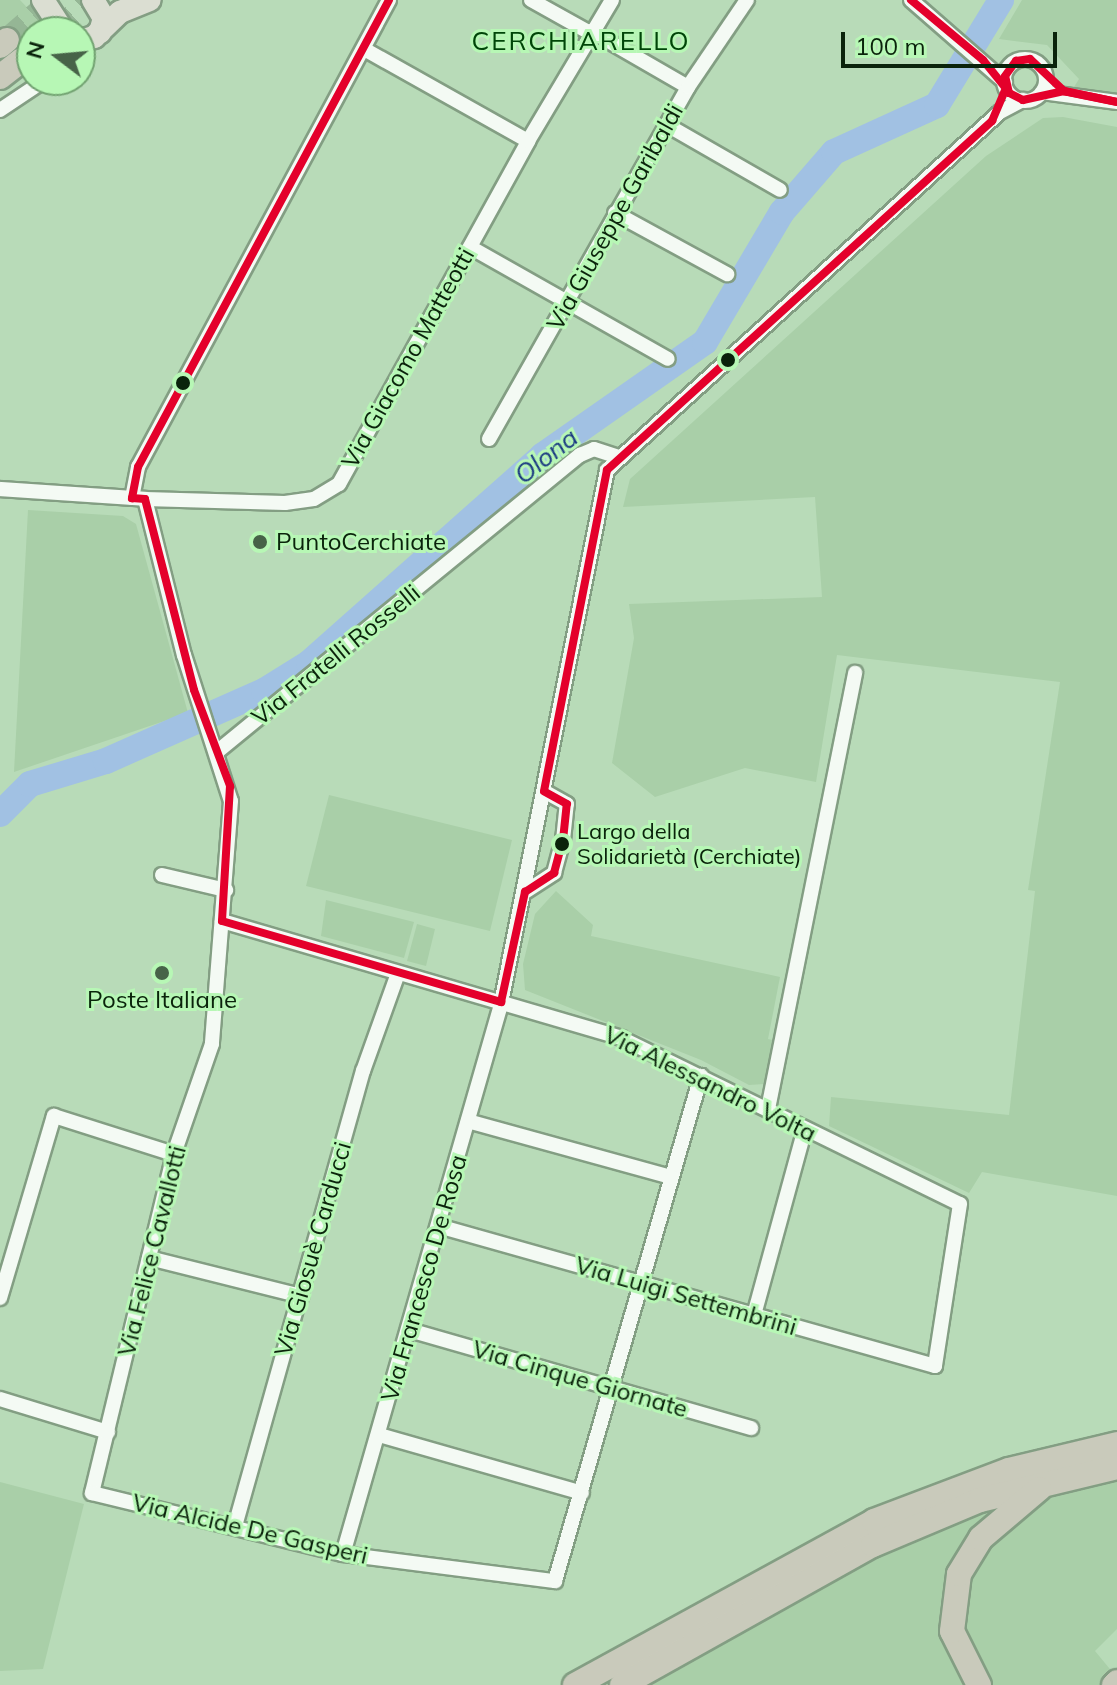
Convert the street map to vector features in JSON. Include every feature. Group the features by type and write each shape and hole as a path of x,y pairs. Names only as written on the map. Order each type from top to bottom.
{"highway":[{"path":"0,77 16,57"},
{"path":"575,1685 874,1521 1009,1470 1117,1444"},
{"path":"622,1685 873,1545 980,1500 1117,1467"},
{"path":"979,1685 964,1664 952,1631 959,1574 999,1520 1056,1480"}],"main road":[{"path":"43,0 57,16"},
{"path":"65,16 62,10 71,0"},
{"path":"93,0 104,18 96,22"},
{"path":"96,23 150,0"}],"street":[{"path":"138,499 138,467 389,0"},
{"path":"531,0 688,87"},
{"path":"364,49 528,141 590,32 612,0"},
{"name":"Via Giuseppe Garibaldi","path":"489,439 688,87 747,0"},
{"path":"911,0 956,42 983,60 1023,100"},
{"path":"983,60 1011,65 1030,59 1044,85 1117,102"},
{"path":"1000,112 1011,65"},
{"path":"618,457 1000,112 1044,85"},
{"path":"0,110 18,96"},
{"path":"667,125 780,190"},
{"name":"Via Giacomo Matteotti","path":"0,489 138,499 285,503 314,499 339,484 528,141"},
{"path":"615,213 727,274"},
{"path":"470,247 668,359"},
{"name":"Via Fratelli Rosselli","path":"218,751 580,455 594,449 618,457"},
{"name":"Via Francesco De Rosa","path":"343,1554 501,1002 604,479 618,457"},
{"name":"Via Felice Cavallotti","path":"92,1493 174,1154 208,1059 217,1012 231,801 218,751 194,690 138,499"},
{"path":"768,1109 855,673"},
{"path":"525,892 554,873 563,840 567,804 544,791"},
{"path":"162,875 226,890"},
{"name":"Via Alessandro Volta","path":"222,921 621,1038 960,1204 935,1366"},
{"name":"Via Giosuè Carducci","path":"235,1526 363,1071 398,973"},
{"name":"Via Alcide De Gasperi","path":"92,1493 343,1554 555,1581 701,1076"},
{"path":"0,1298 54,1116 174,1154"},
{"path":"468,1121 671,1177"},
{"path":"754,1315 805,1129"},
{"name":"Via Luigi Settembrini","path":"438,1226 935,1366"},
{"path":"149,1258 301,1296"},
{"name":"Via Cinque Giornate","path":"409,1330 751,1428"},
{"path":"0,1399 108,1432"},
{"path":"379,1435 582,1493"}],"green space":[{"path":"0,0 20,0 35,16 16,16 16,51 0,30"},
{"path":"1022,0 1117,0 1117,95 1074,87 1079,79 1047,45 999,39"},
{"path":"1063,117 1117,127 1117,1196 982,1172 969,1193 829,1126 831,1097 1009,1115 1035,891 1028,890 1060,682 837,655 816,782 745,768 655,797 612,763 634,638 629,604 822,597 815,497 623,507 630,479 986,156 1043,118"},
{"path":"28,510 123,516 136,524 188,713 14,772"},
{"path":"329,795 512,840 490,931 306,886"},
{"path":"556,891 593,925 591,936 780,977 768,1039 776,1041 765,1084 749,1085 701,1060 525,990 523,964 535,914"},
{"path":"326,900 414,922 404,958 321,936"},
{"path":"417,924 435,929 426,966 407,961"},
{"path":"1117,1472 1117,1629 1095,1651 1114,1674 1100,1685 990,1685 976,1671 958,1604 979,1552 1045,1496"},
{"path":"0,1482 84,1504 43,1669 0,1671"},
{"path":"1006,1499 948,1581 943,1601 942,1620 969,1685 637,1685 871,1553"}],"waterway":[{"name":"Olona","path":"0,814 30,784 106,761 264,691 309,663 542,456 705,342 782,212 834,152 937,105 1001,0"}],"tunnel":[{"path":"7,40 53,0"},
{"path":"74,16 92,0"}],"transit line":[{"path":"389,0 138,467 132,498 145,499 194,690 230,786 222,921 501,1002 525,892 554,873 563,840 567,804 544,791 607,470 992,121 1006,88"},
{"path":"911,0 983,60 1006,88"},
{"path":"1030,59 1064,91 1023,100 1009,93 1005,76 1016,61 1030,59"},
{"path":"1064,91 1117,102 1068,92 1064,91"}],"place":[{"name":"PuntoCerchiate","path":"260,542"},
{"name":"Largo della Solidarietà (Cerchiate)","path":"562,844"},
{"name":"Poste Italiane","path":"162,973"}],"district":[{"name":"CERCHIARELLO","path":"581,41"}]}
